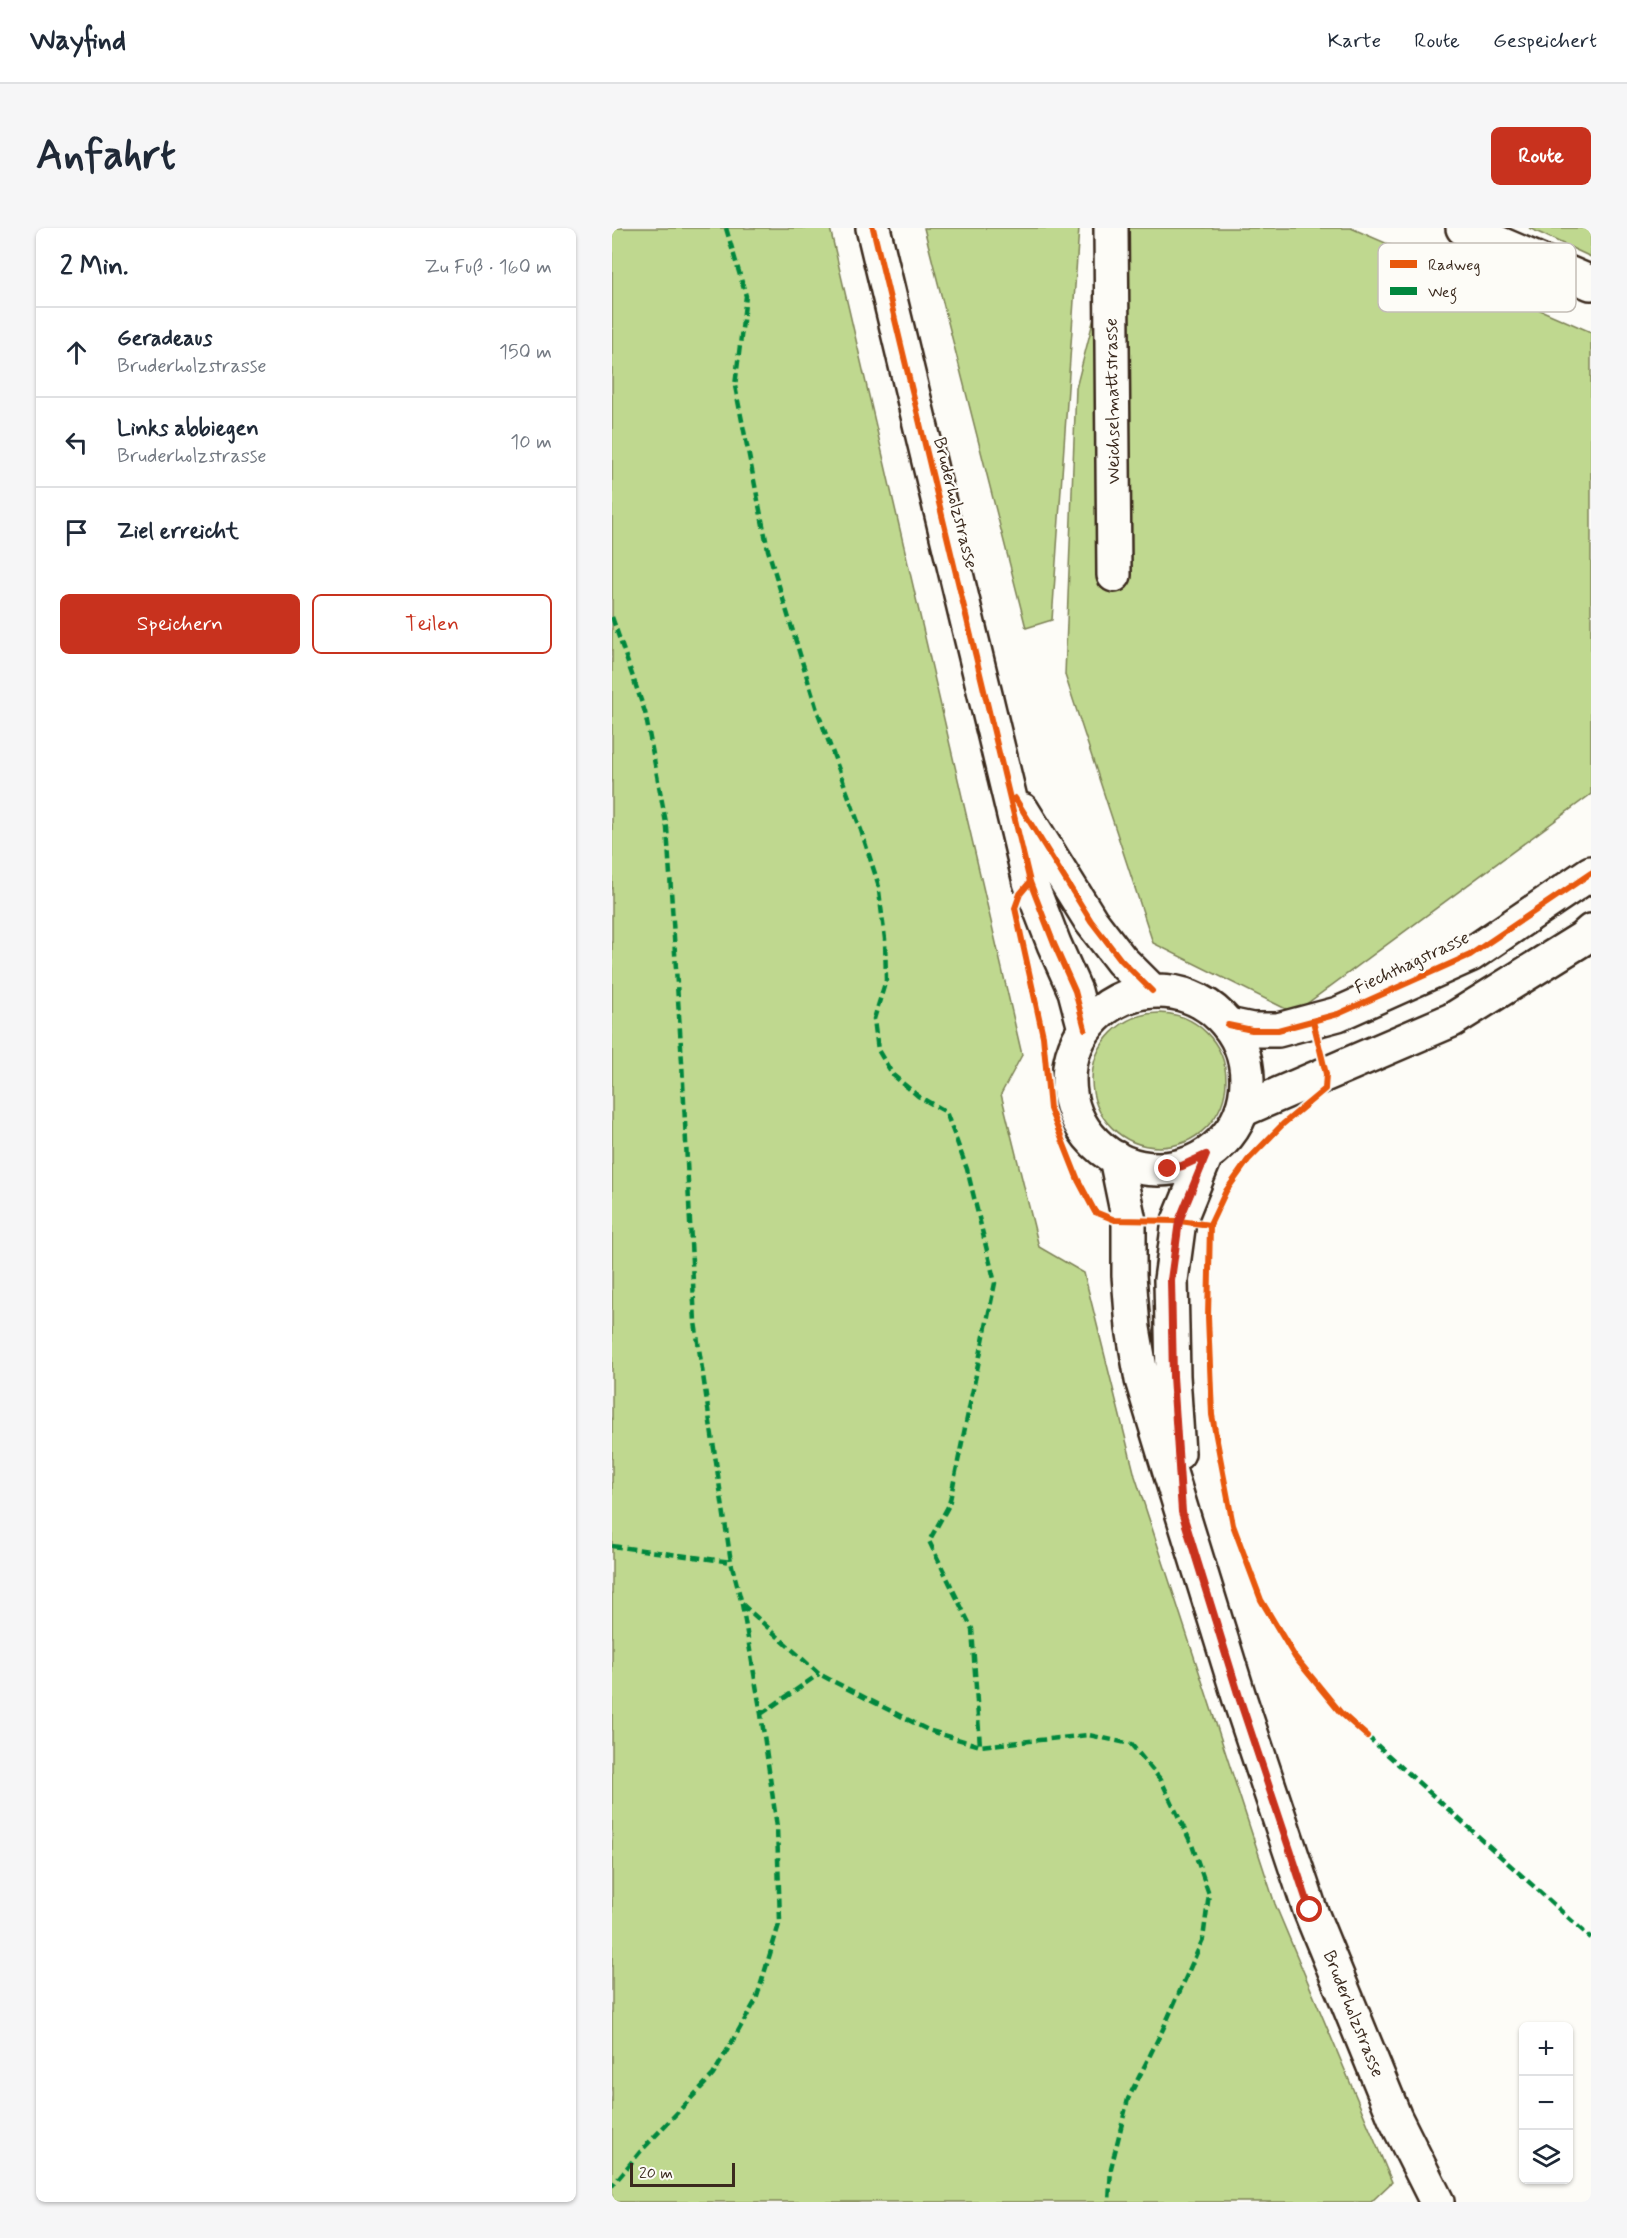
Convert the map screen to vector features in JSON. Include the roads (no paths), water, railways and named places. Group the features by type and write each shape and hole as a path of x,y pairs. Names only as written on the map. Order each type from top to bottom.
{"main road":[{"name":"Bruderholzstrasse","path":"873,228 1030,882 1075,991 1085,1029"},
{"name":"Weichselmattstrasse","path":"1111,228 1114,575"},
{"path":"1463,228 1497,243"},
{"path":"1576,277 1591,284"},
{"name":"Bruderholzstrasse","path":"1007,786 1090,921 1120,960 1152,991"},
{"name":"Fiechthagstrasse","path":"1228,1025 1252,1030 1278,1030 1338,1014 1470,955 1591,873"},
{"path":"1242,1110 1452,1020 1582,939 1591,931"},
{"name":"Bruderholzstrasse","path":"1166,991 1207,1005 1228,1025 1245,1059 1247,1084 1242,1110 1226,1138 1206,1155 1182,1166 1155,1169 1128,1164 1094,1142 1085,1132 1073,1108 1069,1081 1070,1067 1075,1047 1085,1029 1093,1019 1114,1002 1132,995 1166,991"},
{"name":"Bruderholzstrasse","path":"1182,1512 1173,1376 1171,1280 1179,1221 1206,1155"},
{"name":"Bruderholzstrasse","path":"1116,1158 1129,1221 1129,1275 1133,1328 1142,1380 1182,1512 1240,1700 1310,1910 1395,2118 1437,2202"}]}
